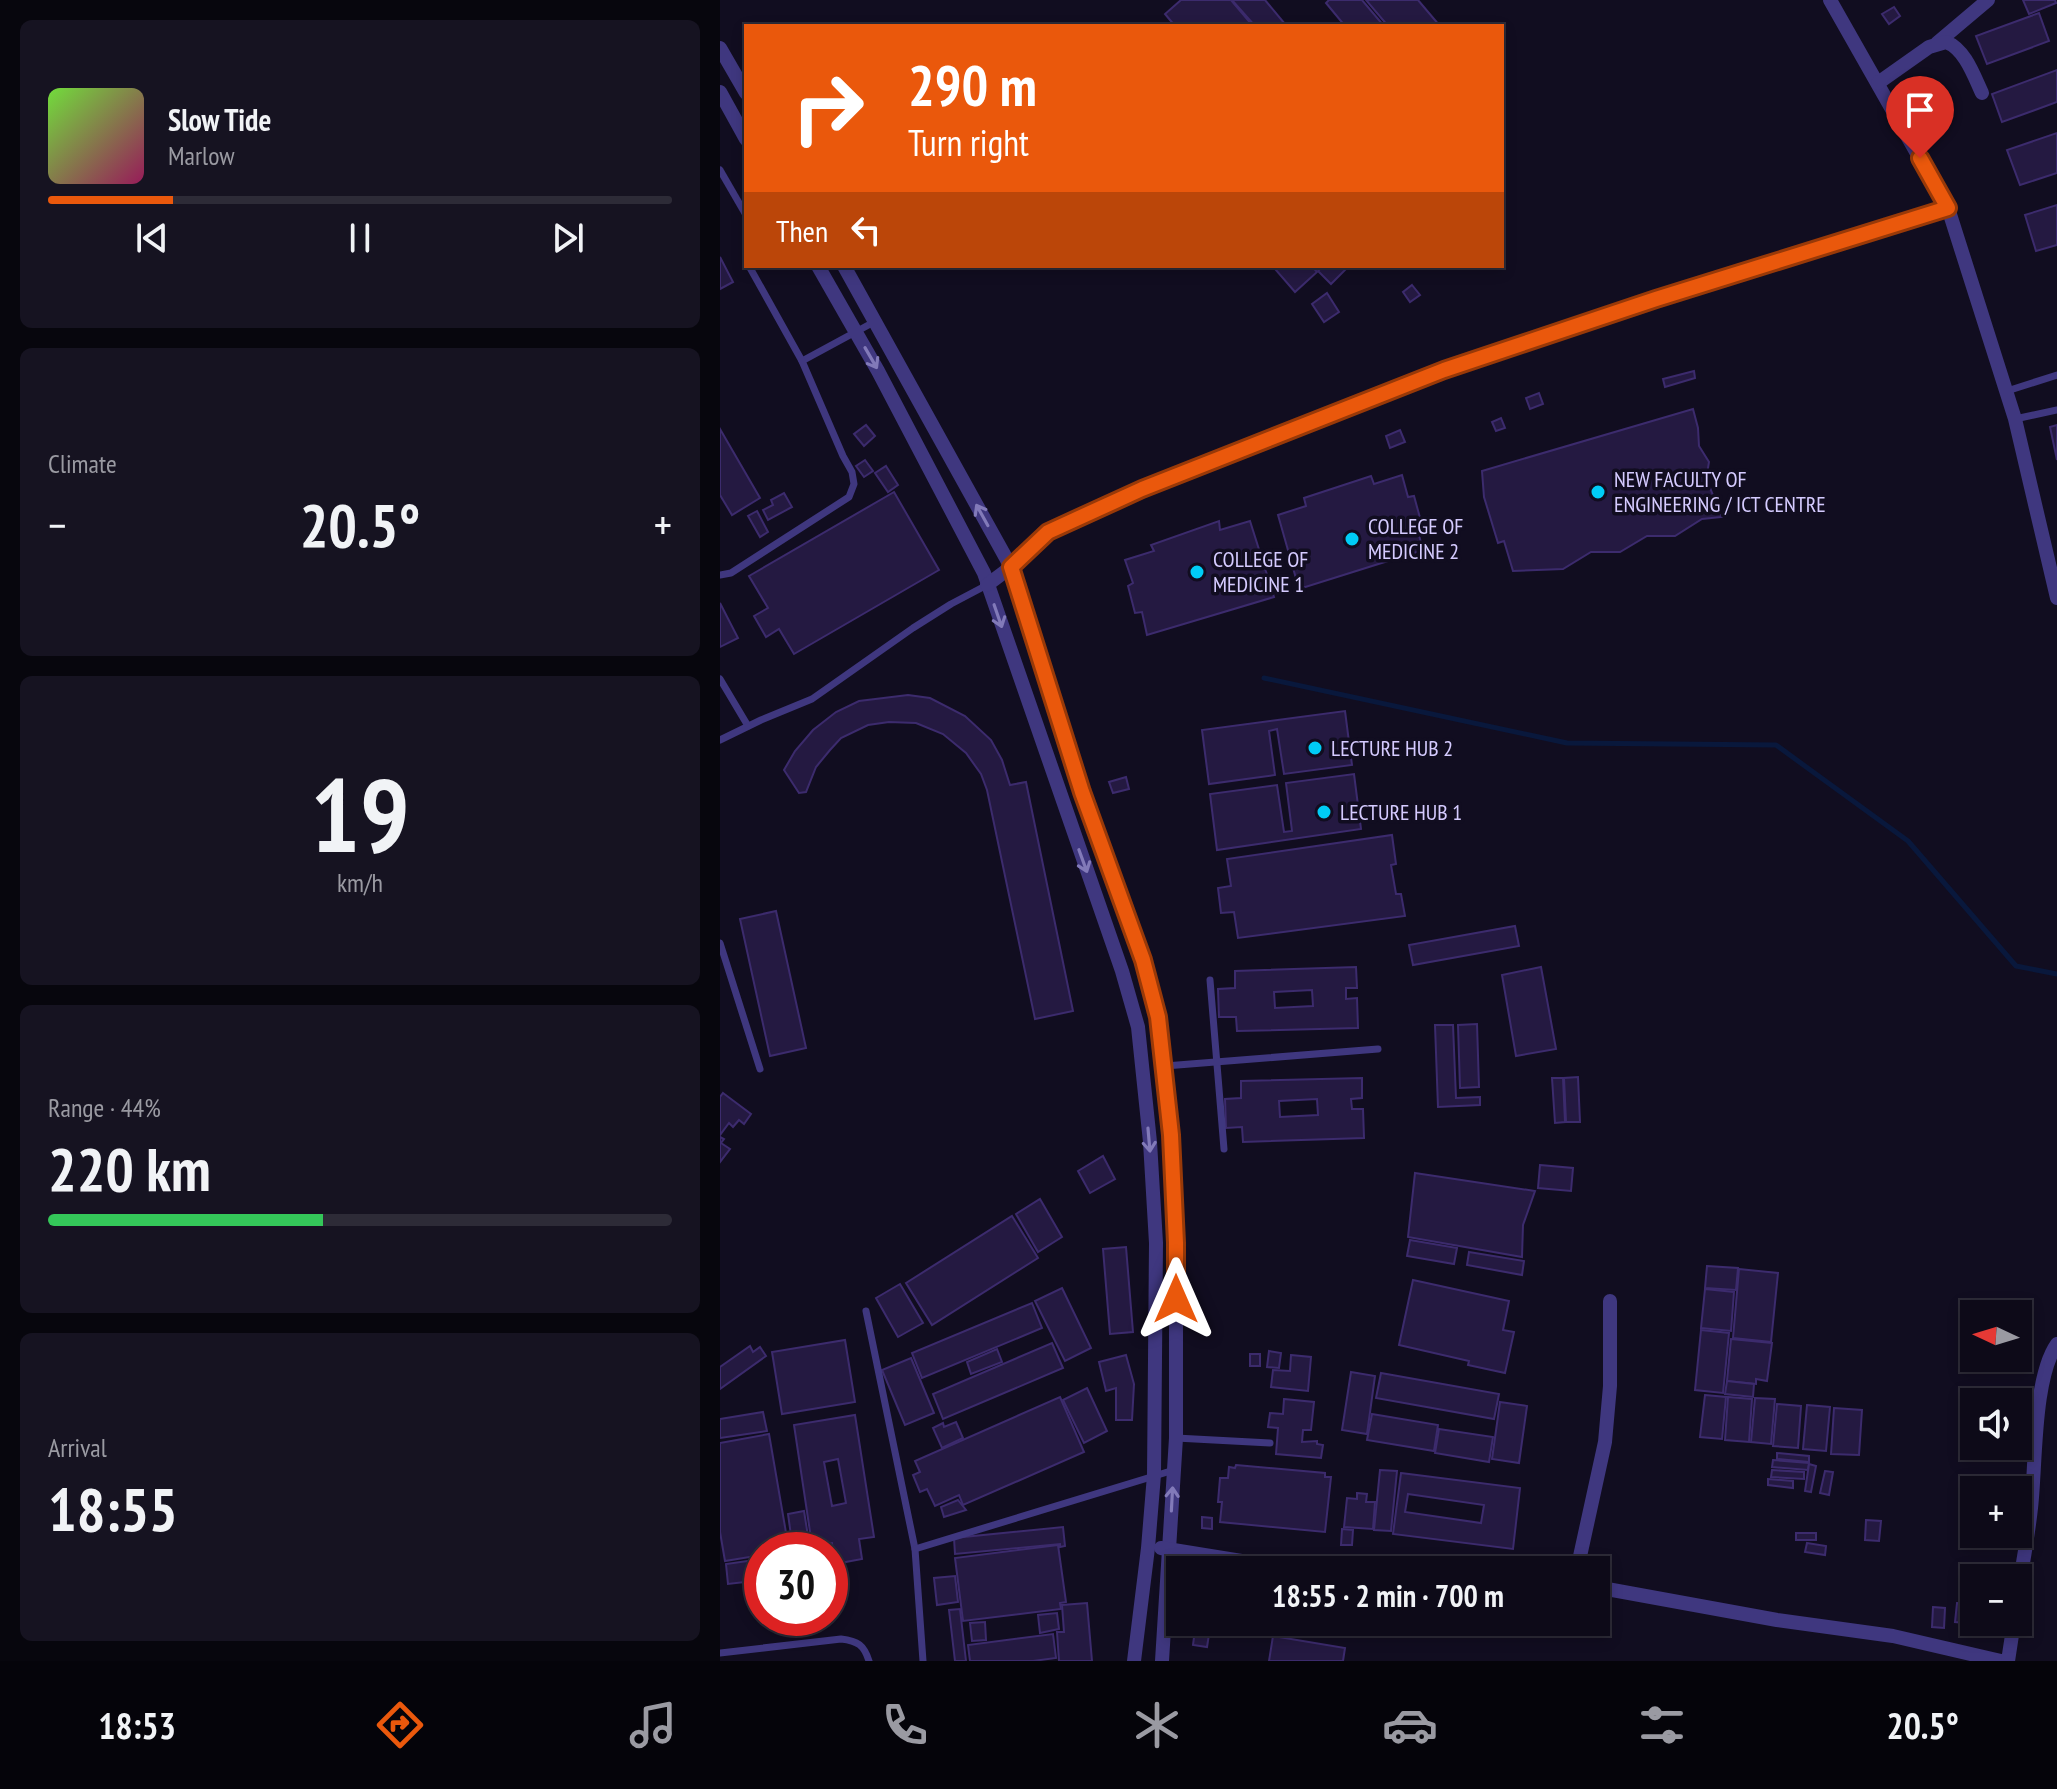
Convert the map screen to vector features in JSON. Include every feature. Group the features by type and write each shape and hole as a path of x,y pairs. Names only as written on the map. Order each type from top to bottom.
{"street":[{"path":"1830,0 1948,208 2015,419 2057,598"},
{"path":"1878,83 1937,43 1988,0"},
{"path":"1937,43 1946,42 1955,46 1982,93"},
{"path":"720,48 744,90"},
{"path":"720,92 744,135"},
{"path":"987,585 1048,532 1166,478 1444,370 1656,299 1948,208"},
{"path":"819,268 984,573 1122,971 1138,1027 1156,1243 1154,1475 1134,1661"},
{"path":"845,268 1011,567 1082,792 1143,960 1158,1017 1168,1108 1176,1243 1176,1438 1162,1661"},
{"path":"1146,1111 1168,1108"},
{"path":"1580,1556 1605,1442 1610,1386 1610,1301"},
{"path":"2023,1564 2031,1511 2042,1384 2049,1355 2057,1344"},
{"path":"1148,1548 1212,1556"},
{"path":"1610,1590 1777,1620 1893,1636 2001,1661"},
{"path":"2008,1661 2012,1636"}],"lane":[{"path":"720,170 744,212"},
{"path":"720,575 731,573 849,497 854,484 852,472 802,361 750,268"},
{"path":"802,361 875,321"},
{"path":"2007,391 2057,375"},
{"path":"2015,419 2057,410"},
{"path":"720,740 812,699 925,620 987,585"},
{"path":"720,679 748,726"},
{"path":"720,943 760,1069"},
{"path":"1210,980 1224,1149"},
{"path":"1164,1066 1378,1049"},
{"path":"866,1311 915,1549 923,1661"},
{"path":"1176,1438 1270,1443"},
{"path":"915,1549 1174,1470"},
{"path":"720,1653 841,1639 855,1640 865,1648 869,1661"}],"building":[{"path":"1181,0 1231,0 1251,24 1173,24 1165,14"},
{"path":"1232,0 1265,0 1285,24 1253,24"},
{"path":"1329,0 1362,0 1382,24 1343,24 1326,3"},
{"path":"1366,0 1418,0 1438,24 1386,24"},
{"path":"2023,0 2055,0 2056,3 2029,14"},
{"path":"1894,7 1900,16 1889,24 1882,14"},
{"path":"2039,13 2049,41 1987,64 1976,36"},
{"path":"2057,70 2057,102 2002,122 1992,94"},
{"path":"2057,133 2057,173 2020,185 2007,150"},
{"path":"2057,205 2057,245 2036,251 2025,215"},
{"path":"720,257 733,282 720,289"},
{"path":"1314,268 1317,272 1295,292 1275,269"},
{"path":"1321,268 1345,270 1331,284 1318,271"},
{"path":"1412,285 1420,295 1410,302 1403,292"},
{"path":"1327,293 1339,312 1324,322 1312,304"},
{"path":"1694,371 1695,378 1665,387 1663,379"},
{"path":"1539,393 1543,404 1530,409 1526,398"},
{"name":"NEW FACULTY OF ENGINEERING / ICT CENTRE","path":"1693,409 1699,446 1709,462 1707,474 1710,488 1722,517 1702,519 1675,536 1647,536 1620,552 1591,552 1563,569 1513,571 1504,541 1498,543 1484,497 1482,471"},
{"path":"1501,418 1505,428 1496,431 1492,422"},
{"path":"866,425 875,436 864,446 854,434"},
{"path":"2057,425 2057,460 2050,427"},
{"path":"720,429 760,498 732,515 720,495"},
{"path":"1400,430 1405,442 1390,448 1386,436"},
{"path":"865,460 873,471 864,477 856,466"},
{"path":"886,466 898,485 888,492 875,473"},
{"name":"COLLEGE OF MEDICINE 2","path":"1402,475 1408,497 1414,496 1422,525 1417,528 1423,550 1299,589 1278,515 1306,506 1304,498 1371,476 1374,484"},
{"path":"894,492 939,570 794,654 779,629 766,637 754,616 768,608 749,576"},
{"path":"784,493 792,507 768,520 763,510 773,505 771,500"},
{"path":"757,511 768,532 760,537 748,516"},
{"name":"COLLEGE OF MEDICINE 1","path":"1219,521 1220,530 1250,521 1274,597 1147,635 1142,612 1135,613 1128,586 1133,583 1125,560 1154,551 1151,545"},
{"path":"720,603 738,638 720,647"},
{"path":"908,695 930,698 965,716 991,740 1010,785 1026,782 1073,1011 1035,1019 987,790 981,774 966,753 943,734 916,723 889,722 868,725 841,738 816,767 806,792 799,793 784,770 813,730 836,712 859,701"},
{"name":"LECTURE HUB 2","path":"1345,711 1352,765 1284,774 1277,729 1269,731 1275,775 1209,784 1202,730"},
{"name":"LECTURE HUB 1","path":"1354,774 1361,829 1217,850 1210,794 1277,785 1284,832 1292,831 1286,783"},
{"path":"1126,777 1129,789 1113,793 1109,782"},
{"path":"1392,835 1396,864 1391,865 1396,894 1401,894 1405,916 1238,938 1234,912 1221,913 1218,888 1231,886 1227,859"},
{"path":"776,911 806,1048 770,1056 740,919"},
{"path":"1515,926 1519,946 1413,965 1409,945"},
{"path":"1356,967 1357,988 1346,988 1346,999 1357,998 1358,1028 1237,1031 1236,1017 1219,1017 1218,989 1235,988 1235,971","holes":["1312,990 1313,1006 1275,1008 1274,992"]},
{"path":"1541,967 1556,1049 1516,1056 1502,975"},
{"path":"1477,1024 1479,1087 1460,1088 1458,1025"},
{"path":"1435,1025 1453,1025 1456,1098 1480,1097 1480,1105 1438,1107"},
{"path":"1578,1077 1580,1122 1566,1122 1564,1078"},
{"path":"1362,1078 1362,1098 1351,1099 1352,1109 1363,1109 1364,1138 1243,1142 1242,1127 1226,1128 1225,1099 1241,1098 1241,1081","holes":["1317,1099 1318,1115 1280,1117 1279,1101"]},
{"path":"1552,1078 1563,1078 1565,1122 1555,1123"},
{"path":"723,1093 751,1114 744,1124 739,1120 733,1127 729,1123 720,1135 720,1097"},
{"path":"720,1137 724,1139 721,1143 730,1149 720,1162"},
{"path":"1103,1156 1115,1179 1090,1193 1078,1171"},
{"path":"1540,1165 1573,1168 1571,1191 1538,1188"},
{"path":"1415,1173 1535,1191 1523,1225 1522,1257 1408,1237"},
{"path":"1040,1199 1062,1237 1038,1252 1016,1214"},
{"path":"1012,1216 1038,1258 932,1325 906,1283"},
{"path":"1410,1240 1457,1248 1454,1264 1407,1256"},
{"path":"1126,1247 1133,1332 1110,1334 1103,1249"},
{"path":"1469,1252 1524,1261 1522,1275 1467,1265"},
{"path":"1707,1266 1738,1268 1736,1290 1705,1288"},
{"path":"1739,1269 1778,1273 1771,1342 1733,1338"},
{"path":"1413,1280 1509,1301 1503,1330 1514,1332 1505,1373 1468,1365 1469,1361 1399,1345"},
{"path":"900,1284 923,1323 898,1337 876,1298"},
{"path":"1062,1288 1091,1348 1065,1361 1035,1301"},
{"path":"1705,1289 1734,1292 1731,1331 1701,1328"},
{"path":"1032,1303 1042,1328 922,1378 912,1353"},
{"path":"1701,1330 1729,1333 1723,1393 1695,1390"},
{"path":"1731,1339 1772,1343 1767,1381 1756,1379 1756,1384 1727,1381"},
{"path":"845,1340 855,1402 782,1414 772,1352"},
{"path":"1052,1343 1063,1368 943,1419 933,1394"},
{"path":"750,1346 753,1352 760,1347 766,1356 720,1389 720,1367"},
{"path":"997,1349 1002,1362 971,1374 967,1362"},
{"path":"1269,1351 1281,1353 1279,1368 1267,1367"},
{"path":"1250,1354 1260,1354 1260,1366 1250,1366"},
{"path":"1126,1355 1134,1384 1132,1420 1116,1420 1116,1388 1106,1391 1099,1362"},
{"path":"1291,1355 1311,1357 1308,1391 1271,1387 1273,1370 1290,1371"},
{"path":"911,1358 934,1413 905,1425 882,1370"},
{"path":"1351,1372 1375,1376 1367,1434 1342,1430"},
{"path":"1381,1373 1499,1394 1494,1419 1376,1398"},
{"path":"1727,1381 1754,1384 1753,1397 1725,1394"},
{"path":"1087,1388 1107,1431 1084,1443 1063,1400"},
{"path":"1705,1395 1726,1397 1722,1439 1700,1437"},
{"path":"1060,1397 1084,1452 963,1505 959,1495 935,1506 927,1489 920,1492 913,1475 920,1472 915,1461"},
{"path":"1728,1397 1752,1399 1749,1442 1725,1440"},
{"path":"1755,1398 1775,1399 1771,1444 1751,1442"},
{"path":"1284,1399 1314,1402 1311,1430 1303,1430 1302,1442 1317,1441 1317,1444 1323,1445 1321,1458 1276,1454 1278,1428 1268,1427 1270,1413 1283,1414"},
{"path":"1500,1402 1527,1406 1519,1463 1492,1459"},
{"path":"1777,1404 1801,1406 1798,1448 1773,1446"},
{"path":"1807,1405 1830,1407 1826,1451 1803,1449"},
{"path":"1834,1408 1862,1410 1859,1455 1831,1454"},
{"path":"763,1412 767,1431 720,1438 720,1419"},
{"path":"1372,1414 1438,1425 1434,1451 1367,1440"},
{"path":"855,1415 874,1537 859,1539 862,1559 848,1562 848,1532 810,1532 794,1425","holes":["838,1459 846,1503 832,1506 824,1462"]},
{"path":"956,1422 963,1438 942,1448 933,1428"},
{"path":"1439,1429 1493,1437 1489,1462 1435,1453"},
{"path":"769,1434 786,1532 744,1532 744,1558 725,1561 720,1532 720,1443"},
{"path":"1777,1453 1809,1456 1809,1462 1777,1459"},
{"path":"1773,1460 1809,1463 1808,1470 1772,1467"},
{"path":"1809,1464 1816,1466 1811,1492 1805,1491"},
{"path":"1236,1465 1325,1473 1325,1477 1331,1477 1325,1532 1220,1522 1220,1478 1228,1478 1229,1467 1235,1468"},
{"path":"1380,1470 1397,1471 1391,1531 1374,1530"},
{"path":"1772,1470 1804,1472 1804,1479 1771,1477"},
{"path":"1825,1471 1833,1472 1829,1495 1820,1493"},
{"path":"1401,1473 1520,1488 1513,1549 1393,1534","holes":["1408,1494 1484,1505 1481,1523 1405,1512"]},
{"path":"1768,1479 1793,1481 1793,1488 1768,1485"},
{"path":"1357,1493 1367,1494 1366,1502 1375,1502 1373,1529 1344,1527 1347,1498 1357,1499"},
{"path":"958,1500 966,1510 944,1517 941,1507"},
{"path":"804,1511 807,1532 790,1532 788,1514"},
{"path":"1202,1517 1212,1518 1212,1529 1202,1528"},
{"path":"1866,1520 1881,1521 1879,1541 1865,1540"},
{"path":"1063,1527 1065,1546 955,1554 954,1538"},
{"path":"1342,1529 1353,1530 1352,1545 1341,1545"},
{"path":"1796,1533 1816,1533 1816,1540 1796,1540"},
{"path":"1807,1543 1826,1546 1825,1555 1805,1552"},
{"path":"1058,1545 1066,1602 1060,1603 1061,1609 963,1621 955,1558"},
{"path":"744,1562 744,1582 728,1584 726,1564"},
{"path":"955,1576 958,1602 937,1605 934,1578"},
{"path":"1087,1603 1092,1661 1059,1661 1057,1632 1064,1632 1062,1605"},
{"path":"1957,1603 1960,1603 1960,1622 1955,1622"},
{"path":"1933,1607 1945,1608 1944,1628 1932,1627"},
{"path":"960,1609 966,1661 955,1661 949,1610"},
{"path":"1057,1613 1059,1629 1040,1633 1038,1615"},
{"path":"985,1622 986,1640 972,1641 970,1623"},
{"path":"1053,1634 1056,1658 970,1661 968,1645"},
{"path":"1194,1636 1209,1636 1207,1647 1193,1645"},
{"path":"1273,1636 1345,1648 1343,1661 1269,1661"}],"waterway":[{"path":"1264,678 1567,743 1776,745 1908,841 2016,966 2057,974"}],"place":[{"name":"NEW FACULTY OF ENGINEERING / ICT CENTRE","path":"1598,492"},
{"name":"COLLEGE OF MEDICINE 2","path":"1352,539"},
{"name":"COLLEGE OF MEDICINE 1","path":"1197,572"},
{"name":"LECTURE HUB 2","path":"1315,748"},
{"name":"LECTURE HUB 1","path":"1324,812"}],"route":[{"path":"1176,1299 1171,1135 1158,1017 1143,960 1082,792 1011,567 1048,532 1166,478 1444,370 1656,299 1948,208 1920,158"}]}
